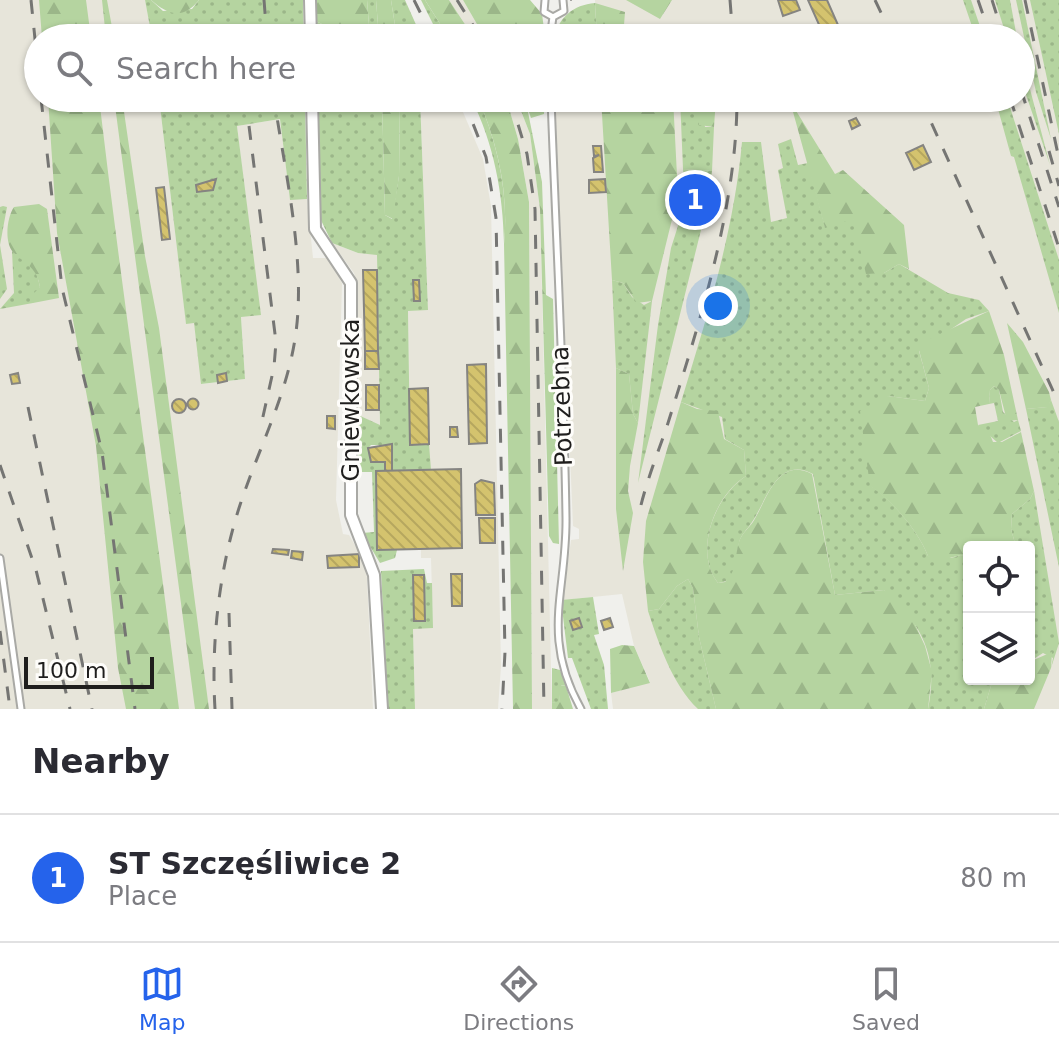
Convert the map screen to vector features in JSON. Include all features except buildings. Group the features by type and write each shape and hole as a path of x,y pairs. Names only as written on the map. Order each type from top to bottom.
{"street":[{"path":"310,0 311,24"},
{"name":"Gniewkowska","path":"312,112 315,229 351,283 351,515 374,575 382,709"}],"lane":[{"path":"545,0 544,12 553,17"},
{"path":"553,17 564,11 563,0"},
{"path":"552,24 553,17"},
{"name":"Potrzebna","path":"551,112 566,522 557,617 565,669 581,709"},
{"path":"0,558 21,709"}],"shaded area":[{"path":"0,0 145,0 149,24 24,24 24,112 161,112 186,323 194,322 202,384 245,379 241,316 260,315 237,126 280,119 290,199 307,199 313,258 328,258 342,283 336,500 343,534 349,535 362,557 367,577 373,709 0,709"},
{"path":"449,0 463,0 477,24 465,24"},
{"path":"595,0 1059,0 1059,709 613,709 611,693 650,682 634,646 622,594 563,600 571,540 579,539 579,529 573,526 556,112 1035,112 1035,24 596,24"},
{"path":"421,112 463,112 483,159 491,206 501,666 498,709 415,709 413,628 433,627 431,558 421,558 420,470 429,444 410,445 408,311 428,309"},
{"path":"510,112 521,112 530,134 540,209 552,709 532,709 529,202"},
{"path":"332,243 358,253 377,254 380,426 356,414 357,283 354,273"}],"green space":[{"path":"39,0 86,0 89,24 41,24"},
{"path":"102,0 107,0 111,24 105,24"},
{"path":"145,0 151,0 163,11 192,9 199,0 303,0 304,24 149,24"},
{"path":"151,0 199,0 187,11 175,13"},
{"path":"316,0 367,0 369,24 322,24 316,21"},
{"path":"367,0 376,0 378,24 369,24"},
{"path":"376,0 391,0 395,24 378,24"},
{"path":"391,0 405,0 416,24 395,24"},
{"path":"421,0 425,0 440,24 433,24"},
{"path":"425,0 449,0 465,24 440,24"},
{"path":"463,0 530,0 542,14 543,24 477,24"},
{"path":"626,0 672,0 660,19"},
{"path":"963,0 971,0 979,24 971,24"},
{"path":"995,0 1010,0 1014,24 1003,24"},
{"path":"1016,0 1022,0 1027,24 1021,24"},
{"path":"1030,0 1059,0 1059,134"},
{"path":"595,3 596,24 559,24 568,13"},
{"path":"595,3 625,12 624,24 596,24"},
{"path":"1035,62 1051,139 1036,92"},
{"path":"1035,108 1050,165 1032,112 1035,112"},
{"path":"49,112 101,112 179,709 126,709 118,668 96,446 57,233"},
{"path":"116,112 124,112 159,328 209,709 195,709"},
{"path":"161,112 305,112 307,199 290,200 280,119 237,126 261,315 241,317 245,379 201,384 194,323 186,324"},
{"path":"318,112 382,112 385,215 392,219 399,176 400,112 421,112 428,310 408,311 410,444 429,444 431,470 392,471 392,445 371,445 368,448 372,462 385,462 385,471 376,472 377,549 397,550 395,558 380,563 362,533 374,532 372,472 356,472 356,414 380,425 377,255 358,253 332,243 318,214"},
{"path":"382,112 400,112 399,176 393,219 385,215"},
{"path":"478,112 483,112 496,151 505,207 504,244 496,169"},
{"path":"483,112 510,112 529,202 532,709 513,709 505,207 491,133"},
{"path":"521,112 528,112 542,182 546,295 553,299 559,544 553,543 549,536 540,209 530,134"},
{"path":"529,112 544,112 544,114 531,118"},
{"path":"602,112 674,112 678,195 652,301 637,303 623,283 612,280"},
{"path":"681,112 702,112 705,127 714,127 712,171 683,169"},
{"path":"699,112 715,112 714,127 699,125"},
{"path":"793,112 797,112 835,174 843,170 904,225 909,269 899,264 884,273 866,274 853,219 825,228"},
{"path":"999,112 1011,112 1059,260 1059,313 1014,157 1011,156"},
{"path":"791,139 798,165 808,163 825,227 853,218 884,273 899,264 948,293 979,300 989,311 966,319 919,351 929,388 925,401 888,396 871,486 904,517 928,556 963,556 963,685 991,685 984,709 928,709 931,690 929,657 918,629 908,616 884,590 835,595 813,474 801,470 790,471 774,483 741,537 736,570 732,576 718,583 711,570 707,556 711,525 725,497 746,476 744,450 725,439 722,417 681,402 726,241 742,142 761,142 771,222 787,218 778,170 783,168 778,144"},
{"path":"683,169 712,171 710,186 684,183"},
{"path":"39,204 47,209 59,298 33,303 33,294 40,287 38,280 33,270 10,248 8,230 14,207"},
{"path":"3,206 7,207 0,245 0,207"},
{"path":"683,210 705,214 638,483 658,325 671,248"},
{"path":"0,245 7,289 0,299"},
{"path":"12,251 36,270 40,287 33,303 0,309 14,293"},
{"path":"612,280 623,283 632,297 644,305 652,301 638,423 633,414 629,374 616,368"},
{"path":"989,311 1004,355 1018,420 1007,421 999,390 994,386 990,390 989,404 975,407 978,425 989,432 993,442 1002,442 1021,432 1034,491 1030,499 1012,514 1014,541 963,541 963,556 938,561 928,556 896,508 870,486 860,411 888,396 925,401 929,388 919,350 925,341"},
{"path":"1007,323 1023,342 1049,392 1051,400 1048,407 1026,409"},
{"path":"616,368 629,374 633,414 638,423 628,491 633,513 623,571 616,509"},
{"path":"994,386 999,390 1003,412 1014,422 1018,420 1021,431 998,443 978,425 998,421 994,403 989,404 990,390"},
{"path":"1051,400 1059,422 1059,567 1026,409 1047,407"},
{"path":"681,402 697,409 718,411 724,439 744,450 746,476 725,496 711,525 708,540 707,555 718,583 725,582 732,573 740,539 775,483 790,471 812,474 835,595 884,590 905,603 925,646 932,672 928,709 716,709 699,637 693,588 688,579 677,586 659,609 648,611 643,562 646,521"},
{"path":"1034,491 1059,643 1051,668 1053,658 1043,653 1035,658 1035,541 1014,541 1011,529 1012,514 1030,499"},
{"path":"424,569 427,583 432,583 433,628 413,629 415,709 388,709 381,571"},
{"path":"688,579 693,588 699,637 716,709 698,709 681,688 667,663 648,611 659,609 677,586"},
{"path":"593,597 599,634 594,635 604,665 608,709 591,709 572,658 568,658 561,600"},
{"path":"622,645 634,646 650,683 611,693 610,649"},
{"path":"1052,652 1051,668 1034,709 984,709 991,685 1035,685 1035,659"},
{"path":"552,668 560,670 566,686 561,685 559,704 552,702"},
{"path":"560,685 566,686 573,709 552,709 552,702 559,703"}],"railway":[{"path":"31,0 33,24"},
{"path":"264,0 266,24"},
{"path":"414,0 426,24"},
{"path":"457,0 472,24"},
{"path":"730,0 732,24"},
{"path":"875,0 886,24"},
{"path":"978,0 986,24"},
{"path":"992,0 1000,24"},
{"path":"1025,0 1030,24"},
{"path":"1035,47 1059,159"},
{"path":"43,112 62,288 102,452 135,709"},
{"path":"215,709 216,632 227,555 240,505 285,382 298,310 297,250 276,112"},
{"path":"468,112 486,157 496,218 505,652 502,709"},
{"path":"514,112 527,154 535,209 544,709"},
{"path":"641,505 714,263 731,180 736,112"},
{"path":"926,112 1059,404"},
{"path":"1015,112 1059,248"},
{"path":"1028,112 1059,207"},
{"path":"249,126 276,342 262,421"},
{"path":"1049,151 1059,186"},
{"path":"28,407 92,709"},
{"path":"0,465 36,570 70,709"},
{"path":"229,613 232,709"},
{"path":"0,631 10,709"}],"place":[{"name":"ST Szczęśliwice 2","path":"695,200"}]}
